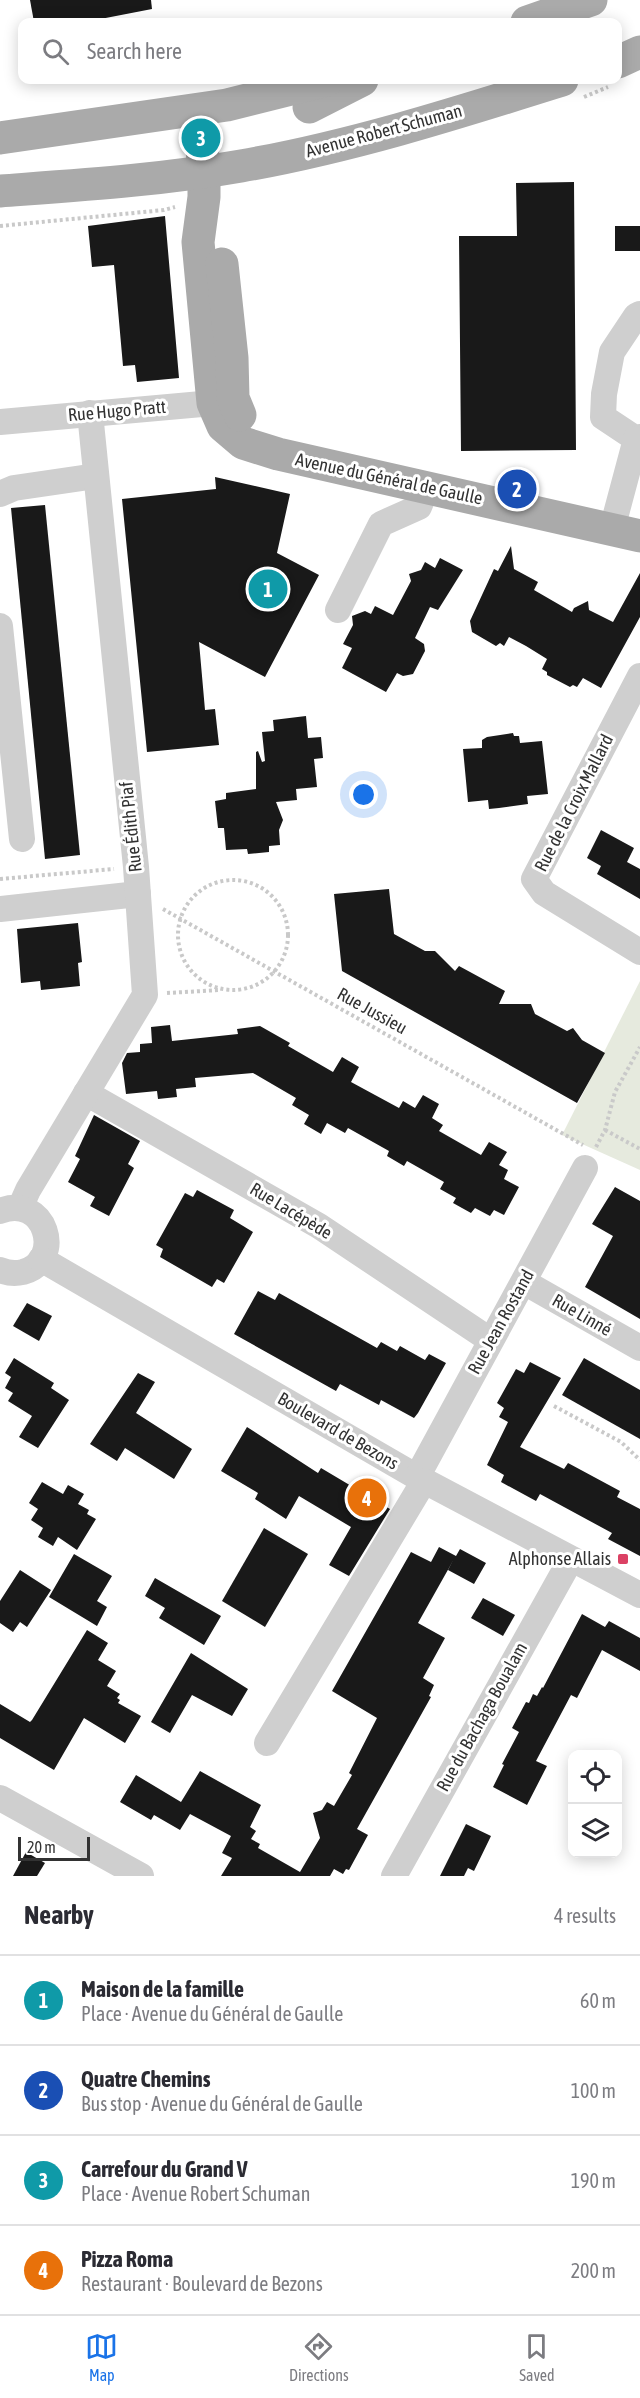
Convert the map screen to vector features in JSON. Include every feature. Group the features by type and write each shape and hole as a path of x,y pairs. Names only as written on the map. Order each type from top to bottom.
{"main road":[{"path":"539,18 591,0"},
{"path":"622,60 640,52"},
{"path":"197,124 227,105 311,84"},
{"path":"0,138 197,124 214,131 309,107 354,84"},
{"name":"Avenue Robert Schuman","path":"0,191 157,178 204,184 243,166 362,140 549,84"},
{"path":"197,124 204,184"},
{"name":"Avenue du Général de Gaulle","path":"204,184 198,242 223,400 223,426 243,443 278,454 626,533"}],"street":[{"path":"626,533 638,438 603,417 604,394 612,352 636,316 640,314"},
{"name":"Rue Hugo Pratt","path":"0,422 223,400"},
{"name":"Rue Édith Piaf","path":"90,413 136,867 145,995"},
{"path":"0,494 14,488 96,476"},
{"path":"338,610 381,524 419,507 427,487"},
{"path":"0,626 22,840"},
{"name":"Rue de la Croix Mallard","path":"640,676 534,879 544,893 640,952"},
{"path":"0,909 138,894"},
{"path":"1,1274 21,1273 36,1266 41,1259 46,1249 47,1238 45,1228 39,1218 10,1209 28,1190 145,995"},
{"name":"Rue Lacépède","path":"86,1093 319,1226 490,1340"},
{"name":"Rue Jean Rostand","path":"267,1743 420,1478 490,1340 524,1282 589,1159"},
{"name":"Boulevard de Bezons","path":"41,1259 420,1478 640,1595"},
{"name":"Rue Linné","path":"524,1282 640,1348"},
{"name":"Rue du Bachaga Boualam","path":"394,1876 571,1558"},
{"path":"0,1798 141,1876"}],"path":[{"path":"0,879 136,867"},
{"path":"145,995 242,990 260,984 275,972 284,957 288,939 287,921 280,905 268,892 252,883 235,880 217,882 201,890 188,903 180,918 178,937 181,955 191,972 206,984 223,990"},
{"name":"Rue Jussieu","path":"138,894 275,972 589,1159"},
{"path":"589,1159 605,1130 615,1092 640,1047"},
{"path":"605,1130 640,1149"},
{"path":"554,1406 621,1442 640,1460"}],"shaded area":[{"path":"640,981 640,1170 562,1135"}],"building":[{"path":"30,0 151,0 152,9 106,18 33,18"},
{"path":"574,182 576,450 461,451 459,236 517,236 516,183"},
{"path":"165,216 179,378 137,382 135,365 123,366 114,265 92,267 88,226"},
{"path":"615,226 640,226 640,251 615,251"},
{"path":"215,477 290,494 277,553 319,575 265,677 199,642 205,710 215,709 219,745 147,752 122,499 216,489"},
{"path":"45,505 80,855 45,859 11,508"},
{"path":"511,546 514,569 538,582 534,590 572,612 574,608 588,601 589,610 613,622 640,573 640,617 601,688 583,678 577,687 573,685 570,687 547,675 547,672 542,669 547,659 526,646 509,637 504,646 500,643 496,646 472,632 470,621 494,569 498,571"},
{"path":"440,558 463,570 438,610 430,607 415,638 424,644 425,651 413,674 403,676 397,673 386,692 342,668 352,648 343,644 353,625 352,616 365,611 371,614 375,606 393,615 411,581 409,574 421,570 425,562 435,568"},
{"path":"306,716 308,738 321,737 323,758 314,759 317,787 296,789 297,800 276,802 283,820 279,830 280,845 269,846 269,852 248,854 247,849 226,850 224,828 218,828 215,801 226,799 226,793 256,789 256,752 258,751 262,762 265,761 262,732 274,731 273,720"},
{"path":"513,733 514,736 519,736 520,743 542,741 548,794 527,796 528,804 489,809 488,800 468,802 463,749 482,748 482,740 487,737"},
{"path":"601,830 634,848 627,862 640,869 640,899 597,874 601,866 587,858"},
{"path":"389,889 394,934 425,951 435,951 455,971 459,966 505,991 499,1004 531,1004 535,1014 567,1031 573,1028 582,1040 605,1053 577,1103 342,971 334,894"},
{"path":"78,923 82,962 78,963 80,986 41,990 40,981 21,983 17,929"},
{"path":"170,1025 172,1041 238,1034 237,1029 260,1026 290,1043 288,1046 333,1072 342,1057 359,1067 351,1082 399,1108 403,1101 415,1108 423,1095 439,1104 432,1118 443,1125 439,1131 481,1155 489,1142 507,1152 499,1165 508,1170 504,1179 519,1187 504,1215 494,1210 490,1216 475,1208 471,1213 453,1203 456,1198 440,1189 444,1182 407,1161 404,1166 387,1156 389,1151 348,1128 345,1133 327,1123 321,1134 304,1124 309,1115 292,1105 296,1098 253,1073 195,1078 196,1087 176,1089 177,1097 158,1099 157,1091 126,1094 122,1063 127,1053 140,1052 140,1044 152,1043 151,1027"},
{"path":"94,1115 140,1141 128,1164 134,1168 109,1216 90,1206 95,1197 68,1182 80,1159 75,1156"},
{"path":"615,1187 640,1201 640,1319 585,1287 613,1236 592,1224"},
{"path":"197,1190 234,1210 230,1218 253,1232 224,1283 217,1279 212,1287 160,1257 163,1249 156,1245 185,1193 193,1197"},
{"path":"258,1291 275,1300 279,1293 377,1348 381,1342 397,1351 400,1346 425,1360 429,1354 446,1363 414,1418 381,1400 379,1405 340,1384 336,1391 234,1334"},
{"path":"27,1303 52,1316 39,1341 13,1326"},
{"path":"14,1358 54,1383 51,1388 69,1400 38,1448 19,1437 32,1416 8,1401 13,1393 5,1388 11,1377 5,1373"},
{"path":"584,1358 640,1390 640,1439 562,1395"},
{"path":"530,1362 561,1378 520,1447 564,1469 568,1463 620,1491 617,1497 640,1509 640,1556 608,1539 612,1533 540,1494 536,1501 501,1482 504,1475 487,1465 508,1422 499,1417 504,1408 497,1403 516,1369 524,1373"},
{"path":"138,1373 155,1382 136,1413 192,1449 174,1479 125,1448 117,1461 90,1444"},
{"path":"247,1427 318,1473 321,1468 390,1509 349,1576 329,1565 351,1527 299,1496 286,1519 255,1499 258,1493 221,1471"},
{"path":"42,1482 63,1494 68,1485 84,1494 78,1504 89,1510 87,1514 96,1519 77,1550 58,1537 53,1546 38,1537 43,1528 31,1520 38,1509 29,1503"},
{"path":"264,1528 308,1554 265,1627 222,1601"},
{"path":"439,1547 456,1556 460,1549 486,1563 474,1584 448,1570 454,1559 418,1623 445,1638 423,1678 434,1685 429,1696 431,1697 357,1829 368,1835 349,1870 346,1869 343,1874 334,1869 330,1876 221,1876 232,1858 222,1853 231,1836 190,1814 180,1830 154,1815 151,1820 120,1802 136,1775 181,1802 200,1771 261,1805 250,1827 256,1831 251,1839 260,1844 258,1848 300,1872 320,1838 313,1813 322,1810 327,1802 334,1806 352,1775 349,1773 377,1718 332,1691 411,1552 431,1562"},
{"path":"74,1554 112,1576 97,1601 107,1607 97,1626 49,1597"},
{"path":"20,1570 51,1590 27,1627 20,1622 13,1632 0,1623 0,1601"},
{"path":"155,1578 221,1616 204,1645 159,1618 165,1608 145,1596"},
{"path":"483,1598 515,1615 503,1636 471,1618"},
{"path":"582,1614 605,1627 609,1621 640,1638 640,1671 602,1650 577,1698 571,1695 536,1761 547,1766 527,1805 493,1787 519,1732 512,1728 526,1702 529,1703 533,1694 537,1696 543,1688"},
{"path":"87,1630 108,1643 98,1660 116,1671 107,1686 120,1694 117,1698 120,1700 118,1703 141,1716 125,1743 84,1718 54,1770 0,1738 0,1704 30,1722"},
{"path":"191,1653 248,1689 232,1716 192,1695 170,1733 151,1722"},
{"path":"466,1824 491,1836 474,1871 468,1868 464,1876 440,1876"},
{"path":"26,1852 45,1863 37,1876 13,1876"}],"place":[{"name":"Carrefour du Grand V","path":"201,138"},
{"name":"Quatre Chemins","path":"517,489"},
{"name":"Maison de la famille","path":"268,589"},
{"name":"Pizza Roma","path":"367,1498"},
{"name":"Alphonse Allais","path":"623,1559"}]}
